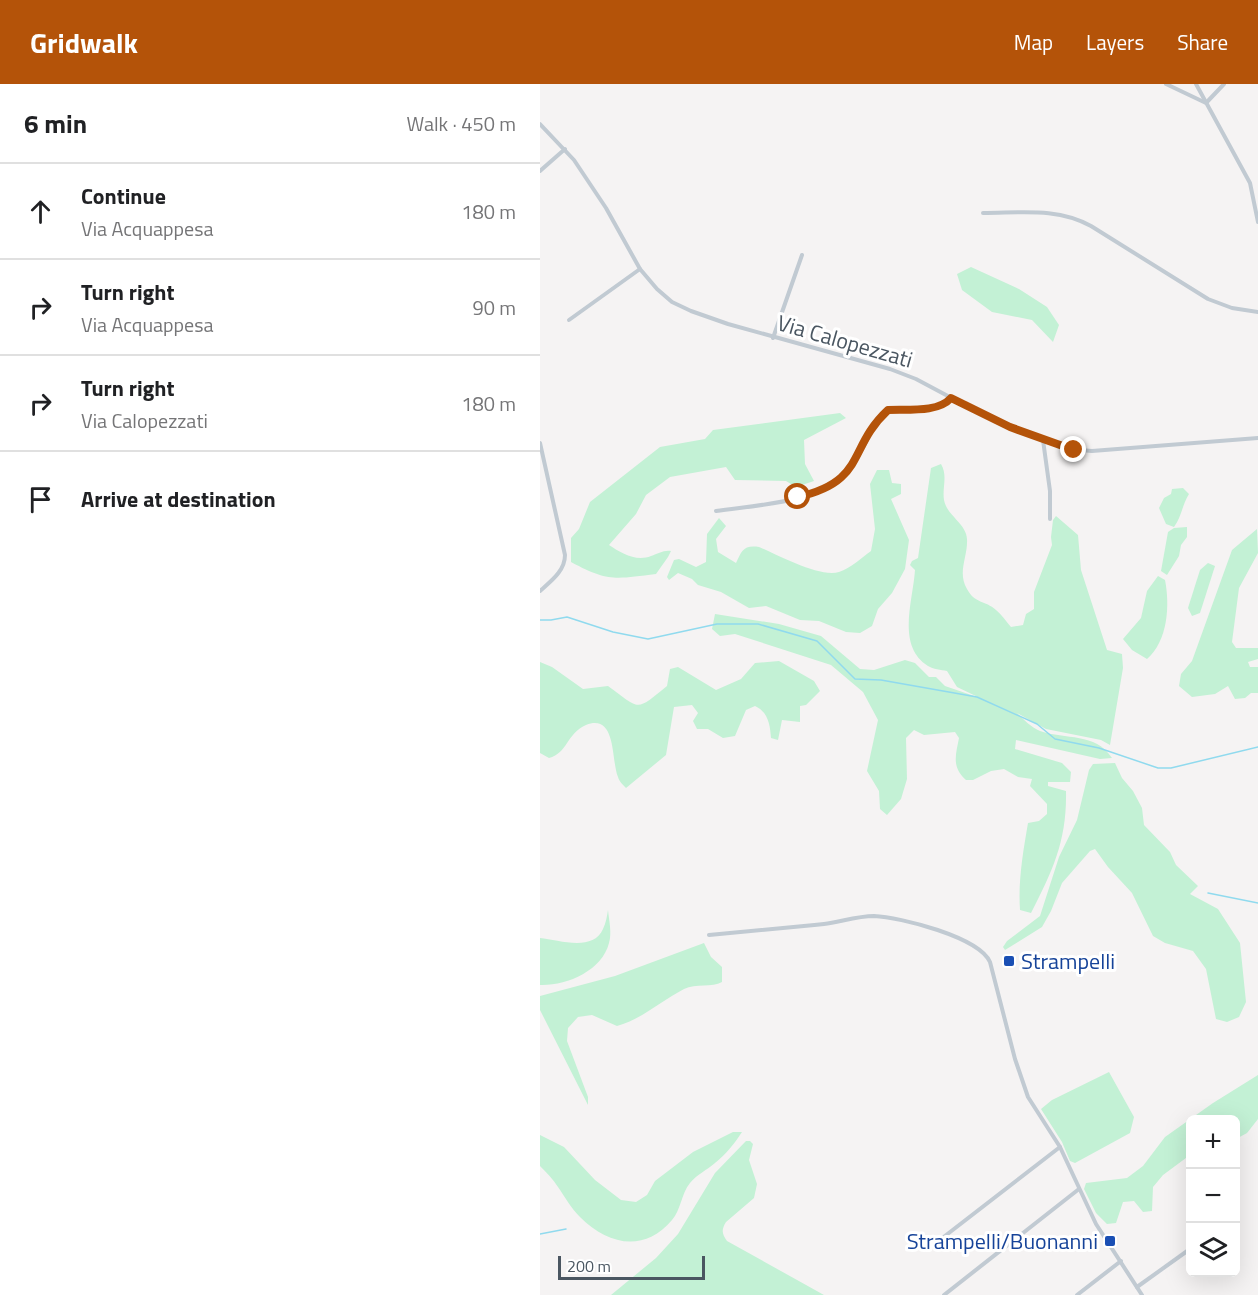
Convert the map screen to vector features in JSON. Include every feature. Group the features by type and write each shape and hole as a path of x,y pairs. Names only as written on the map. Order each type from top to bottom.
{"street":[{"path":"1166,84 1206,103"},
{"path":"1196,84 1250,183 1258,222"},
{"path":"1206,103 1224,84"},
{"name":"Via Calopezzati","path":"540,124 565,148 606,208 640,269 660,292 676,304 702,316 773,338 885,367 916,379 992,419 1068,449 1084,452 1258,438"},
{"path":"540,171 565,148"},
{"path":"983,213 1049,212 1073,217 1090,225 1202,296 1232,308 1258,312"},
{"path":"773,338 802,255"},
{"path":"569,320 640,269"},
{"path":"716,511 798,497 829,487 849,471 874,424 888,410 937,406 945,404 951,398"},
{"path":"1043,440 1050,491 1050,519"},
{"path":"540,443 565,555 561,570 540,591"},
{"path":"710,935 815,925 874,916 941,931 976,946 986,954 1026,1091 1036,1111 1060,1147 1096,1224 1142,1295"},
{"path":"932,1246 1060,1147"},
{"path":"944,1295 1079,1189"},
{"path":"1137,1287 1186,1253"},
{"path":"1077,1295 1121,1261"}],"green space":[{"path":"971,267 1019,289 1047,307 1059,325 1053,342 1032,320 992,312 962,290 957,274"},
{"path":"840,413 846,418 804,440 805,464 814,481 796,487 786,481 735,480 726,467 670,477 646,495 636,514 609,545 624,554 640,558 671,551 656,574 621,578 603,576 571,562 571,538 579,529 590,502 660,447 705,439 713,430"},
{"path":"941,464 944,473 946,506 966,533 967,546 963,577 970,594 996,610 1011,627 1023,625 1026,614 1034,609 1034,592 1052,545 1053,520 1056,516 1078,535 1081,570 1107,650 1122,654 1123,668 1110,745 1101,740 1046,729 1017,713 1037,730 1089,740 1105,750 1112,758 1100,759 1016,740 1015,749 1062,763 1071,772 1070,782 1048,782 1048,786 1066,791 1064,825 1052,868 1031,913 1020,910 1020,877 1024,845 1028,823 1039,821 1047,814 1047,804 1030,786 1032,779 1018,777 1004,769 991,771 973,780 966,780 956,765 959,738 955,732 924,735 914,730 906,738 907,779 901,799 887,815 880,809 879,791 867,771 878,720 863,692 831,665 735,634 720,636 712,629 715,614 779,624 821,636 860,669 874,670 905,660 915,663 929,677 936,677 945,686 980,698 957,687 947,671 928,666 918,657 909,635 915,570 910,565 918,558 931,468"},
{"path":"877,470 889,470 892,483 901,484 901,494 891,499 909,540 905,569 892,593 878,609 872,626 860,633 846,632 819,621 800,620 766,606 749,608 721,592 698,585 692,579 678,573 669,580 667,577 674,560 679,559 696,567 706,562 707,534 719,518 726,526 716,539 718,552 736,563 746,548 759,547 810,569 831,573 843,570 871,551 875,529 870,484"},
{"path":"1183,488 1189,494 1174,527 1166,524 1159,508 1164,498 1171,494 1172,489"},
{"path":"1187,527 1187,537 1167,575 1161,571 1168,532 1174,528"},
{"path":"1257,529 1258,553 1239,588 1232,642 1236,648 1258,648 1258,659 1248,662 1250,667 1258,667 1258,693 1235,699 1228,686 1215,694 1192,697 1179,686 1181,674 1192,661 1232,550"},
{"path":"1208,563 1215,566 1200,613 1192,616 1188,608 1200,570"},
{"path":"1158,576 1165,580 1166,622 1159,643 1147,659 1132,650 1123,639 1141,618 1147,591"},
{"path":"779,661 814,681 820,691 806,705 800,706 800,722 782,720 778,740 771,738 768,719 755,706 746,710 735,736 723,738 708,729 697,729 693,721 698,713 692,705 674,707 666,755 626,788 621,783 616,770 608,732 596,723 586,725 574,733 555,756 549,758 540,753 540,662 552,667 583,689 608,686 638,705 643,704 667,686 670,669 678,667 716,690 741,679 755,663"},
{"path":"1115,763 1142,808 1144,825 1170,852 1176,865 1198,886 1190,894 1218,909 1240,943 1246,1002 1239,1017 1227,1022 1216,1019 1206,969 1193,951 1165,943 1153,936 1132,893 1095,849 1090,851 1062,883 1042,927 1005,950 1003,947 1007,941 1040,916 1059,857 1077,820 1089,770 1093,764"},
{"path":"608,910 610,939 599,962 571,980 540,985 540,938 575,943 592,940 603,929"},
{"path":"704,943 711,957 722,967 722,982 684,989 643,1014 617,1026 592,1015 578,1017 568,1028 567,1041 588,1097 588,1105 540,1010 540,996 615,976"},
{"path":"1109,1072 1134,1117 1130,1133 1075,1163 1070,1161 1062,1142 1041,1109 1052,1100"},
{"path":"1258,1075 1258,1119 1247,1133 1240,1137 1240,1115 1196,1115"},
{"path":"1186,1122 1186,1158 1163,1175 1153,1187 1152,1211 1143,1212 1134,1201 1123,1202 1116,1223 1107,1224 1096,1213 1084,1189 1086,1183 1127,1178 1143,1166 1165,1137"},
{"path":"733,1132 742,1132 723,1156 690,1183 672,1220 650,1237 638,1241 614,1239 591,1227 577,1214 554,1181 540,1166 540,1135 564,1147 595,1180 621,1200 636,1202 647,1195 655,1181 693,1152"},
{"path":"746,1141 753,1144 749,1160 757,1184 754,1198 726,1222 723,1230 724,1236 727,1241 824,1295 611,1295 656,1258 678,1234 715,1173"}],"waterway":[{"path":"540,620 567,617 613,632 648,639 717,624 758,624 817,641 855,679 881,680 977,697 1037,724 1055,739 1099,748 1158,768 1171,768 1258,747"},
{"path":"1208,893 1258,903"},
{"path":"540,1234 566,1229"}],"place":[{"name":"Strampelli","path":"1009,961"},
{"name":"Strampelli/Buonanni","path":"1110,1241"}],"route":[{"path":"798,497 829,487 846,474 854,464 874,424 888,410 937,406 945,404 951,398 1010,427 1060,447 1074,450"}]}
